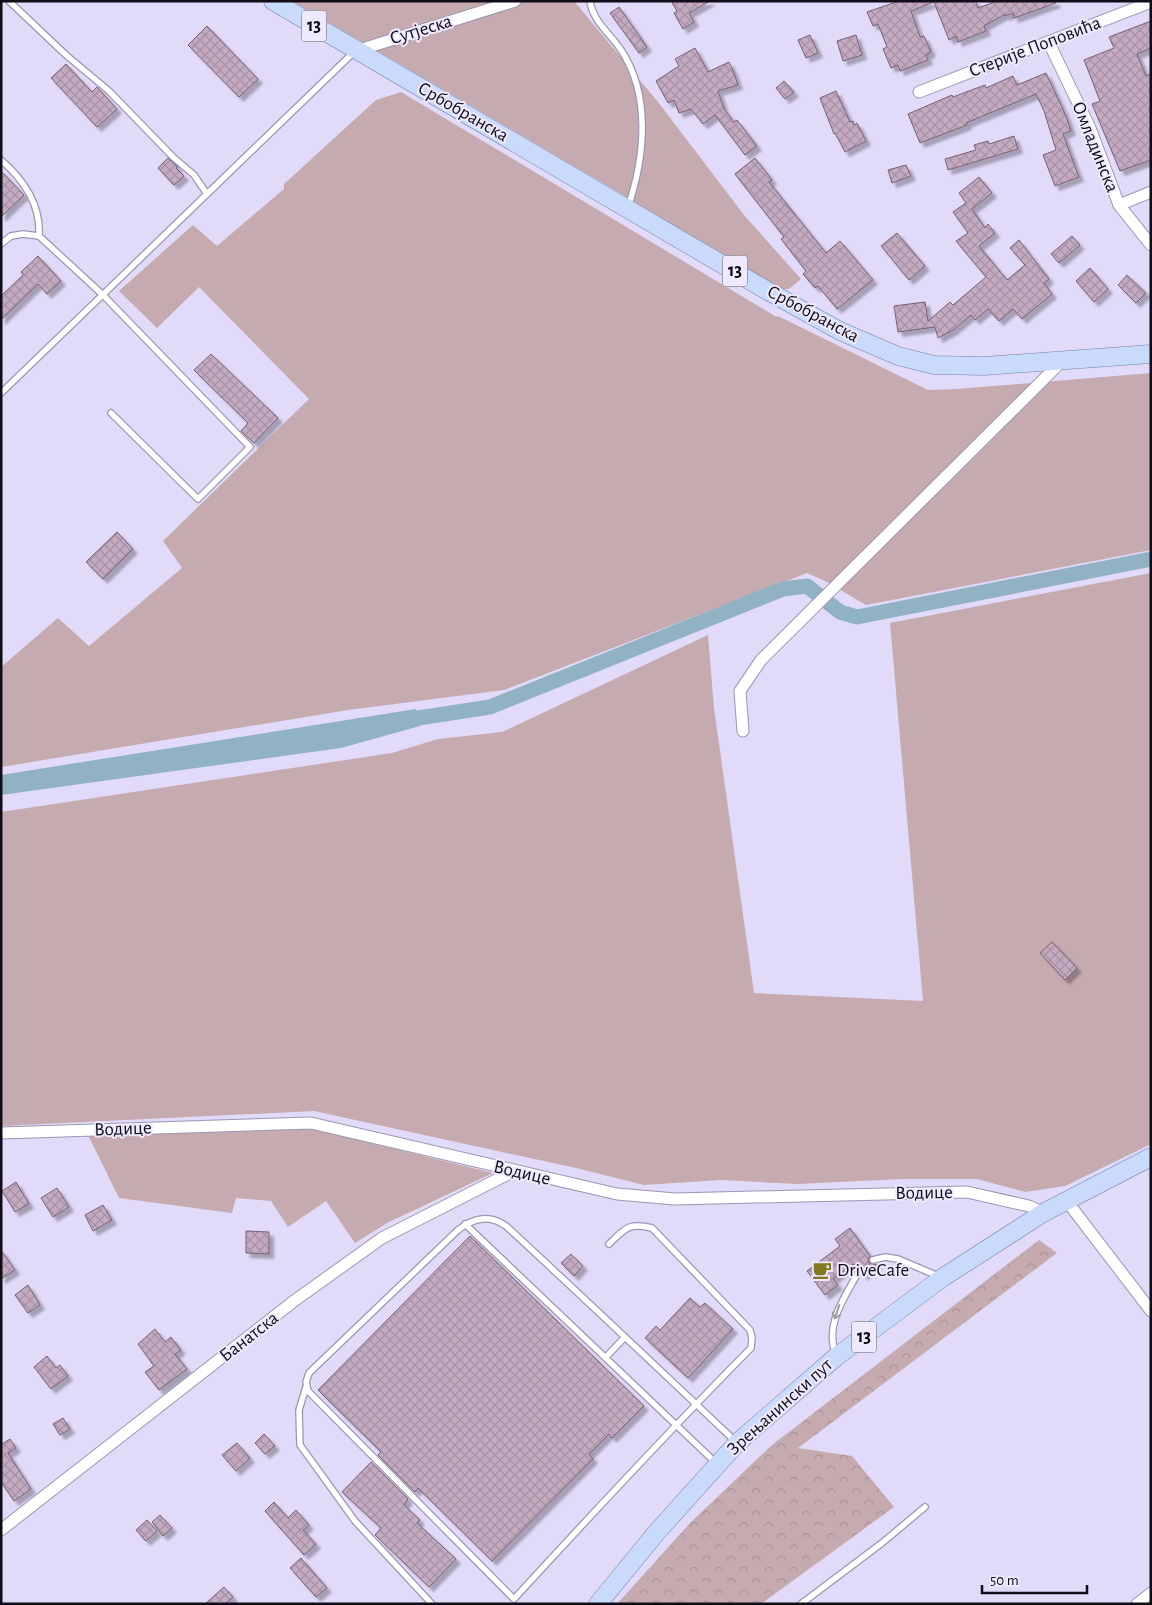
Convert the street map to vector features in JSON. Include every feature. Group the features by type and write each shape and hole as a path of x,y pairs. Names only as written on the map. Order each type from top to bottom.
{"main road":[{"name":"13","path":"273,1 356,51"},
{"name":"Србобранска","path":"356,51 840,331 898,356 934,365 984,366 1151,354"},
{"name":"Зрењанински пут","path":"598,1604 656,1533 718,1464 836,1357 942,1278 1043,1213 1151,1157"}],"street":[{"name":"Сутјеска","path":"356,51 515,1"},
{"name":"Стерије Поповића","path":"919,92 1151,2"},
{"name":"Омладинска","path":"1049,42 1090,128 1119,205 1151,245"},
{"path":"1119,205 1151,192"},
{"path":"743,732 740,691 761,660 1063,360"},
{"name":"Водице","path":"1,1134 311,1123 617,1194 675,1199 967,1192 1029,1206 1043,1213"},
{"name":"Банатска","path":"1,1530 294,1301 382,1238 514,1171"},
{"path":"1066,1200 1151,1311"},
{"path":"1137,1604 1151,1593"}],"lane":[{"path":"9,1 66,55 108,91 173,157 194,175 208,194"},
{"path":"590,1 597,20 617,44 627,60 636,84 641,110 643,134 639,165 627,209"},
{"path":"1,393 356,51"},
{"path":"1,160 18,177 32,198 38,214 39,236"},
{"path":"1,244 10,236 17,234 39,236 103,296 250,447 198,499 112,413"},
{"path":"432,1604 355,1521 300,1445 299,1410 309,1373 465,1224 487,1219 501,1222 738,1444"},
{"path":"465,1224 718,1464"},
{"path":"306,1387 512,1602 676,1425 751,1348 752,1338 750,1330 652,1228 642,1226 627,1227 609,1244"},
{"path":"873,1260 885,1257 898,1260 922,1268 942,1278"},
{"path":"836,1357 833,1344 835,1318 839,1306 859,1271"},
{"path":"606,1357 625,1337"},
{"path":"801,1604 925,1508"}],"green space":[{"path":"292,1 574,1 658,102 744,215 801,279 789,289 775,289 625,196"},
{"path":"401,92 775,316 928,390 1151,373 1151,550 866,605 827,582 807,573 504,690 348,710 1,767 1,667 58,618 89,646 182,568 163,541 309,399 199,287 157,328 119,291 193,225 217,246 284,189 284,184 376,100"},
{"path":"1151,573 1151,1144 1065,1186 1025,1192 977,1179 903,1179 797,1184 720,1180 644,1185 576,1168 314,1111 1,1126 1,812 392,753 438,739 502,732 708,635 714,708 754,993 923,1001 890,623"},
{"path":"309,1128 493,1173 387,1223 355,1243 326,1201 288,1227 271,1201 236,1198 232,1213 119,1198 87,1133"},
{"path":"1039,1240 1057,1253 798,1448 852,1456 894,1507 761,1604 617,1604 691,1522 772,1445"}],"water":[{"path":"416,709 420,726 341,748 1,795 1,775"}],"building":[{"path":"671,1 710,1 689,13 694,22 683,29 674,13 677,11"},
{"path":"899,1 976,1 978,8 997,1 1055,1 1056,3 1014,18 1013,13 1005,16 1005,14 984,26 986,31 958,42 956,36 949,40 934,2 911,11 920,37 924,36 931,52 926,55 928,60 900,71 898,65 891,68 883,49 887,47 878,24 873,26 867,12"},
{"path":"619,7 647,47 639,53 610,13"},
{"path":"1151,21 1151,48 1137,54 1146,76 1151,74 1151,160 1120,171 1092,104 1100,101 1084,60 1114,48 1109,37"},
{"path":"207,26 258,79 239,97 188,45"},
{"path":"810,35 818,53 806,58 798,40"},
{"path":"856,35 862,55 843,61 837,41"},
{"path":"695,48 708,72 729,62 738,85 718,91 724,109 734,122 737,120 757,146 745,155 715,115 703,124 691,109 679,113 674,100 668,103 656,81 679,66 675,59"},
{"path":"66,64 92,92 97,87 117,109 97,127 51,78"},
{"path":"1046,73 1071,131 1063,134 1079,177 1055,186 1043,155 1056,150 1044,111 1036,94 966,123 967,125 920,143 908,114 952,95 953,97 985,85 986,88 1013,76 1017,85"},
{"path":"784,81 794,92 785,99 776,88"},
{"path":"836,91 850,122 853,121 854,125 857,123 866,141 845,152 834,134 820,98"},
{"path":"1014,136 1018,149 948,170 945,159 976,150 974,145 988,141 989,144"},
{"path":"168,158 184,176 174,185 158,168"},
{"path":"755,158 772,180 769,182 826,253 840,241 873,280 837,309 818,286 815,288 803,274 806,271 781,239 784,237 735,174"},
{"path":"906,165 911,176 892,183 888,170"},
{"path":"1,171 24,195 1,217"},
{"path":"979,177 992,193 972,209 985,228 988,224 995,233 979,246 1007,280 1025,265 1010,248 1019,240 1049,279 1044,283 1052,294 1022,319 1013,309 999,321 988,309 975,320 971,315 953,330 938,338 935,327 898,332 894,306 925,302 928,321 950,302 953,305 986,277 956,241 968,233 953,212 966,203 959,193"},
{"path":"897,233 925,266 909,280 881,246"},
{"path":"1072,236 1080,245 1059,263 1051,254"},
{"path":"38,256 61,281 47,294 38,284 1,320 1,296 23,275 21,272"},
{"path":"1090,268 1108,289 1094,302 1076,281"},
{"path":"1127,275 1146,293 1136,303 1118,285"},
{"path":"211,354 278,418 254,443 241,431 248,423 194,370"},
{"path":"117,532 133,549 103,579 86,562"},
{"path":"1052,942 1077,968 1065,980 1040,953"},
{"path":"16,1182 29,1204 15,1212 2,1191"},
{"path":"57,1188 69,1207 53,1217 41,1198"},
{"path":"103,1205 112,1220 93,1231 85,1215"},
{"path":"850,1228 870,1256 868,1259 869,1263 877,1265 862,1276 863,1268 859,1266 856,1268 853,1264 833,1279 838,1285 825,1295 807,1271 840,1246 835,1239"},
{"path":"246,1231 269,1232 269,1254 246,1253"},
{"path":"470,1236 644,1406 612,1438 609,1434 589,1454 593,1459 492,1561 418,1488 415,1492 378,1455 381,1452 318,1390"},
{"path":"1,1250 15,1270 1,1279"},
{"path":"571,1254 583,1266 574,1276 561,1263"},
{"path":"28,1285 40,1305 28,1313 15,1295"},
{"path":"690,1298 700,1307 705,1303 733,1329 688,1378 645,1338 656,1326 660,1330"},
{"path":"155,1329 165,1342 171,1337 181,1350 175,1354 187,1369 159,1390 145,1372 154,1366 138,1344"},
{"path":"47,1356 56,1368 60,1365 68,1376 51,1389 34,1367"},
{"path":"63,1418 70,1429 60,1435 53,1424"},
{"path":"264,1434 275,1446 265,1454 255,1443"},
{"path":"10,1439 16,1448 8,1453 31,1489 14,1501 1,1482 1,1443"},
{"path":"237,1443 250,1458 236,1471 222,1455"},
{"path":"371,1462 408,1499 404,1505 420,1520 417,1523 456,1559 429,1587 375,1535 381,1528 342,1492"},
{"path":"274,1502 288,1518 296,1510 309,1525 303,1530 316,1544 304,1555 265,1511"},
{"path":"160,1515 172,1528 163,1536 152,1522"},
{"path":"147,1520 157,1531 146,1541 136,1530"},
{"path":"301,1558 327,1588 316,1597 290,1568"},
{"path":"224,1587 233,1597 225,1604 205,1604"}],"waterway":[{"path":"399,721 490,707 783,589 807,586 840,612 857,617 1151,559"}],"place":[{"name":"DriveCafe","path":"822,1270"}]}
